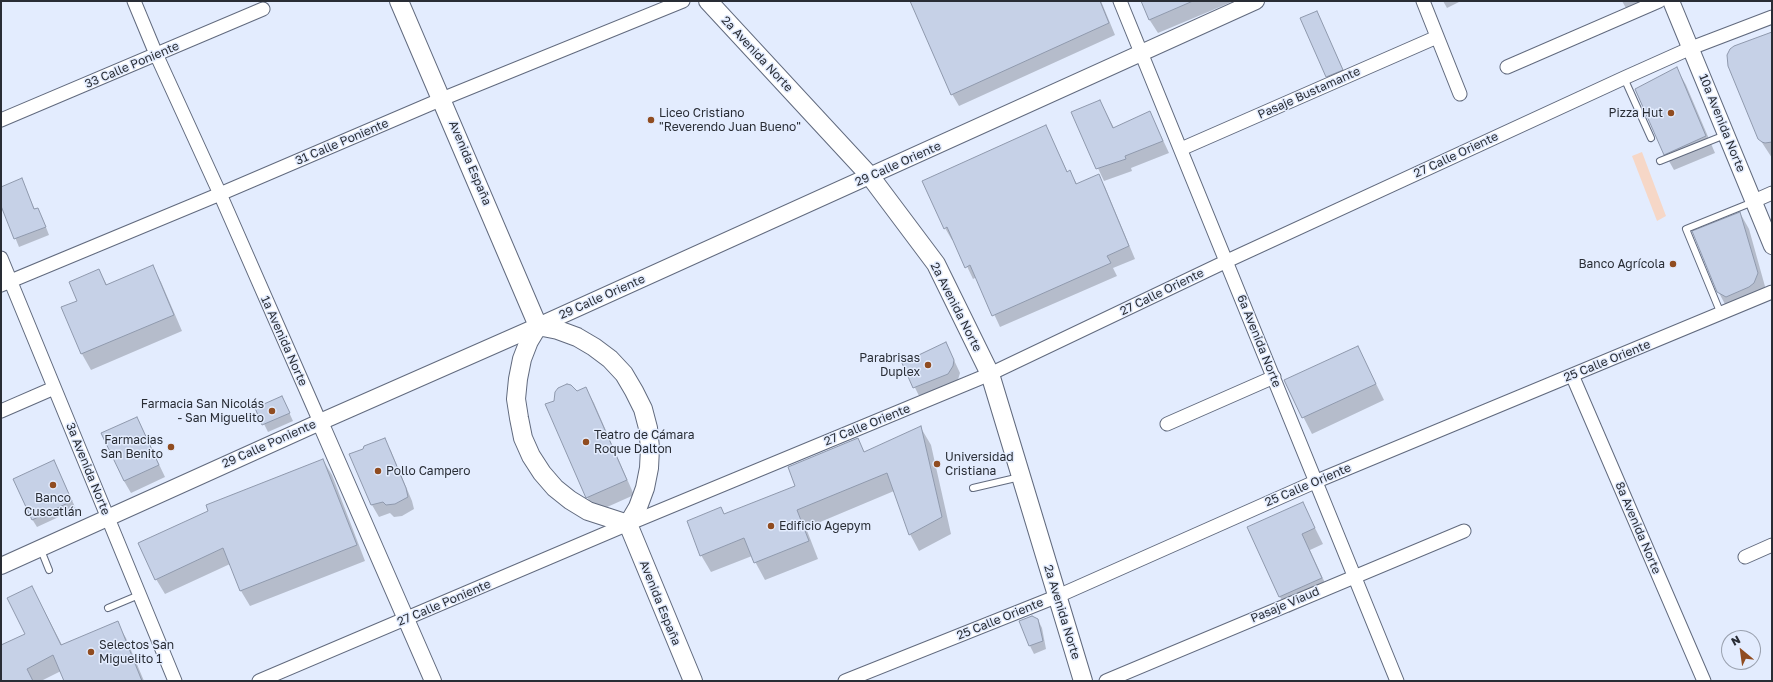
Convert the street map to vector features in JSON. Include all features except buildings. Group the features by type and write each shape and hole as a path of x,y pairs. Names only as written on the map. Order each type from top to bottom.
{"main road":[{"name":"Avenida España","path":"399,1 538,326"},
{"name":"2a Avenida Norte","path":"708,1 870,176 936,264 990,374 1083,681"},
{"path":"538,326 558,330 577,337 594,347 610,359 624,374 634,391 648,428 650,448 649,468 645,488 638,507 628,524 588,511 570,500 555,488 542,473 523,438 516,399 518,379 522,359 529,341 538,326"},
{"name":"Avenida España","path":"628,524 693,681"}],"street":[{"name":"1a Avenida Norte","path":"134,1 433,681"},
{"name":"31 Calle Poniente","path":"6,283 220,194 442,99 683,1"},
{"name":"6a Avenida Norte","path":"1120,1 1317,481 1397,681"},
{"name":"29 Calle Oriente","path":"538,326 1256,1"},
{"path":"1423,1 1460,94"},
{"path":"1507,67 1659,1"},
{"name":"10a Avenida Norte","path":"1671,1 1772,246"},
{"name":"33 Calle Poniente","path":"1,120 262,9"},
{"path":"1691,48 1772,17"},
{"name":"Pasaje Bustamante","path":"1181,148 1437,37"},
{"name":"27 Calle Oriente","path":"628,524 990,374 1227,261 1691,48"},
{"path":"1754,201 1772,194"},
{"name":"3a Avenida Norte","path":"1,258 6,283 54,388 175,681"},
{"name":"25 Calle Oriente","path":"845,681 1058,596 1317,481 1772,292"},
{"name":"29 Calle Poniente","path":"1,566 320,422 538,326"},
{"name":"8a Avenida Norte","path":"1572,375 1704,681"},
{"path":"1167,424 1274,377"},
{"path":"1,411 54,388"},
{"name":"27 Calle Poniente","path":"259,681 628,524"},
{"name":"Pasaje Viaud","path":"1106,681 1464,531"},
{"path":"1745,557 1772,545"}],"lane":[{"path":"1624,78 1651,138"},
{"path":"1660,161 1726,134"},
{"path":"1721,314 1686,229 1754,201"},
{"path":"973,488 1022,476"},
{"path":"40,548 49,570"},
{"path":"108,608 139,595"}],"shaded area":[{"path":"1642,152 1666,216 1657,221 1632,156"}],"place":[{"name":"Pizza Hut","path":"1671,113"},
{"name":"Liceo Cristiano \"Reverendo Juan Bueno\"","path":"651,120"},
{"name":"Banco Agrícola","path":"1673,264"},
{"name":"Parabrisas Duplex","path":"928,365"},
{"name":"Farmacia San Nicolás - San Miguelito","path":"272,411"},
{"name":"Teatro de Cámara Roque Dalton","path":"586,442"},
{"name":"Farmacias San Benito","path":"171,447"},
{"name":"Universidad Cristiana","path":"937,464"},
{"name":"Pollo Campero","path":"378,471"},
{"name":"Banco Cuscatlán","path":"53,485"},
{"name":"Edificio Agepym","path":"771,526"},
{"name":"Selectos San Miguelito 1","path":"91,652"}]}
